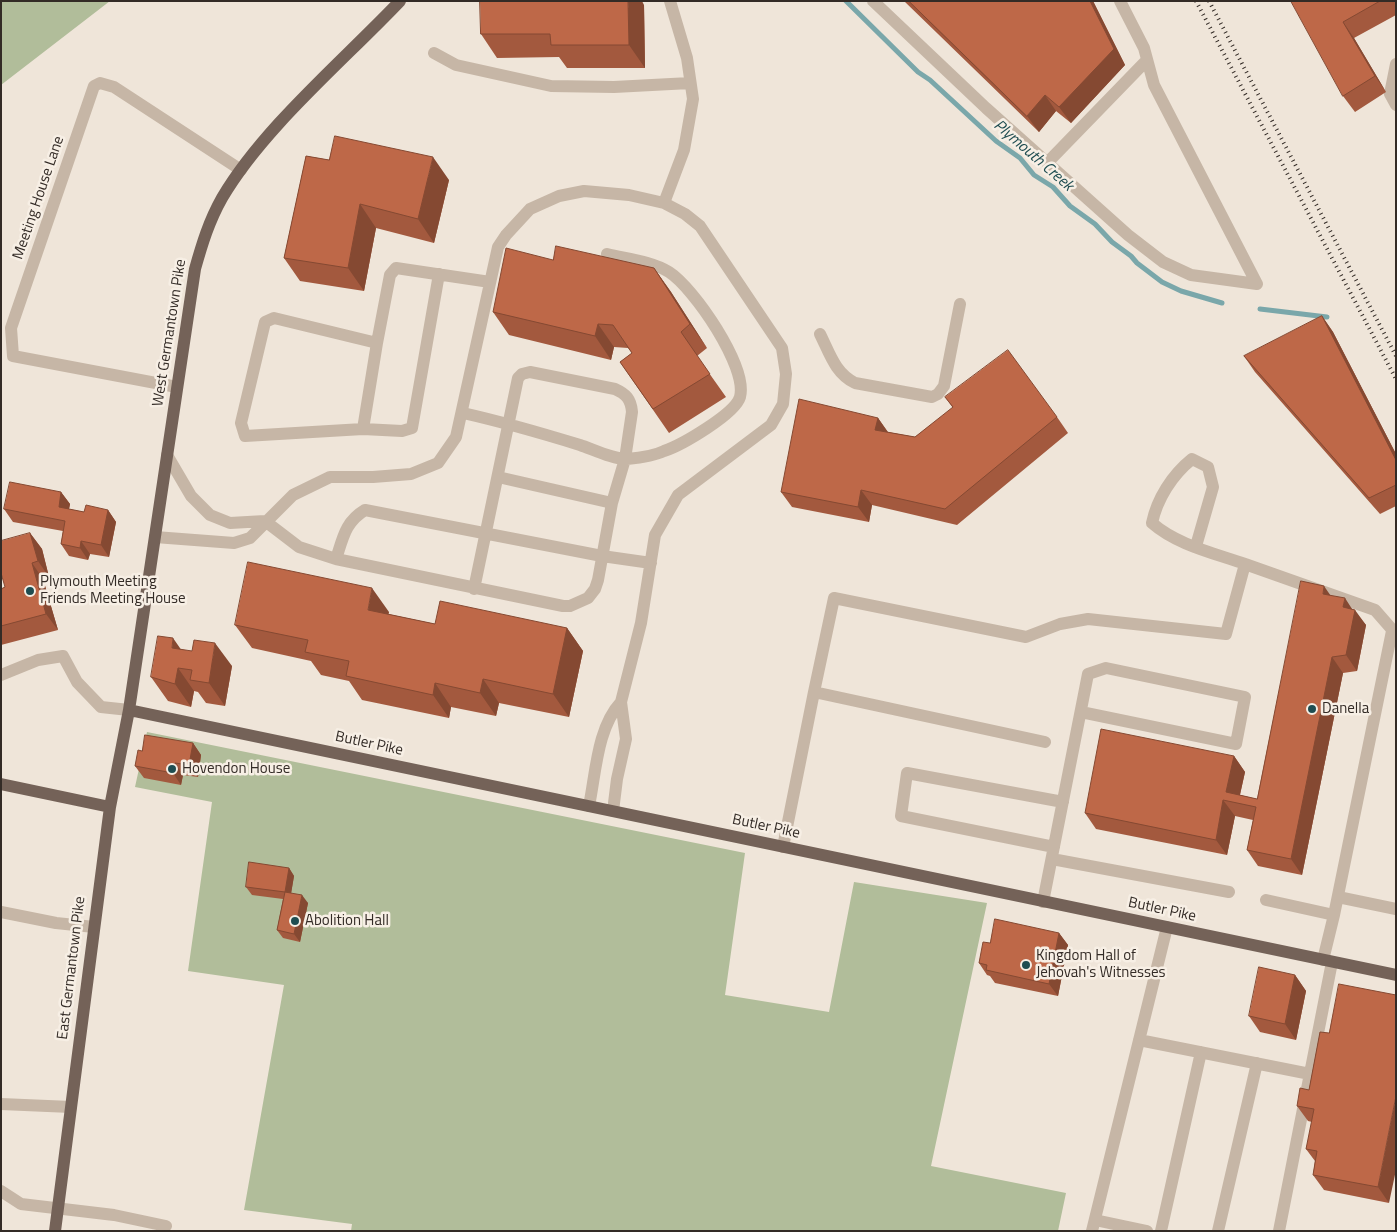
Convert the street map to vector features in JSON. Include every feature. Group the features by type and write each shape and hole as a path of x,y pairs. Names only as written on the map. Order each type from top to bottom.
{"main road":[{"name":"West Germantown Pike","path":"129,710 190,296 206,230 222,198 241,170 296,107 399,1"},
{"name":"Butler Pike","path":"129,710 1396,975"},
{"name":"East Germantown Pike","path":"54,1231 110,807 129,710"},
{"path":"1,784 110,807"}],"street":[{"path":"664,203 684,150 693,99 687,58 670,1"},
{"path":"873,1 986,108 1128,235 1163,262 1191,275 1257,284 1154,85 1144,48 1120,1"},
{"path":"434,53 456,65 551,86 614,87 690,83"},
{"path":"1048,162 1147,60"},
{"path":"1396,64 1390,94 1396,105"},
{"name":"Meeting House Lane","path":"177,387 13,356 11,328 94,86 100,83 114,88 241,170"},
{"path":"155,537 234,542 250,538 294,494 330,477 373,477 412,474 438,463 456,437 463,413 498,248 506,235 530,209 559,196 584,190 629,195 664,203 685,214 700,226 715,246 782,348 786,374 783,404 770,425 678,495 655,535 641,623 621,702 626,739 612,811"},
{"path":"463,413 509,423 625,459 662,452 681,444 733,407 740,398 741,385 738,369 707,315 678,280 668,272 653,265 607,254"},
{"path":"363,429 390,275 396,268 490,282"},
{"path":"377,343 274,318 265,322 241,423 245,436 363,429 402,431 412,428 439,274"},
{"path":"820,334 837,369 844,378 855,383 932,396 938,394 944,386 960,304"},
{"path":"167,455 191,496 210,515 230,523 265,521 299,547 336,559 474,589 570,606 588,598 595,589 612,503 625,459 632,406 625,393 615,389 527,372 518,378 474,589"},
{"path":"1196,546 1213,487 1208,467 1192,459 1179,469 1156,507 1152,524 1166,536 1375,610 1394,633 1334,915 1310,1074 1279,1231"},
{"path":"498,477 612,503"},
{"path":"336,559 345,532 353,517 365,510 602,556 650,563"},
{"path":"783,847 834,598 1026,637 1060,624 1088,619 1226,634 1245,564"},
{"path":"1,675 38,660 63,656 77,682 101,707 129,710"},
{"path":"1043,902 1088,674 1106,668 1245,697 1236,744 1081,712"},
{"path":"814,692 1045,742"},
{"path":"590,806 602,741 611,713 621,702"},
{"path":"1063,802 907,773 901,816 1053,853 1228,892"},
{"path":"1338,898 1396,909"},
{"path":"1266,900 1334,915"},
{"path":"1,912 56,923 94,926"},
{"path":"1147,1231 1094,1225 1167,927"},
{"path":"1139,1040 1310,1074"},
{"path":"1161,1231 1201,1052"},
{"path":"1218,1231 1257,1063"},
{"path":"1,1104 70,1107"},
{"path":"1,1191 21,1204 114,1215 166,1226"}],"green space":[{"path":"1,1 110,1 1,85"},
{"path":"147,732 745,853 725,995 829,1012 854,882 987,903 931,1166 1066,1193 1058,1231 351,1231 352,1224 244,1210 284,985 188,971 212,802 135,787"}],"building":[{"path":"480,1 628,1 629,45 551,45 550,34 481,34"},
{"path":"909,1 1090,1 1114,49 1059,107 1045,95 1027,116"},
{"path":"1291,1 1380,1 1343,22 1375,76 1343,96"},
{"path":"335,136 433,157 418,219 360,204 348,268 284,258 306,156 329,160"},
{"path":"556,246 654,268 690,324 681,332 710,374 653,409 620,362 632,353 613,325 598,324 595,336 493,312 506,248 553,260"},
{"path":"1322,316 1396,460 1396,485 1369,498 1244,356"},
{"path":"1008,350 1057,417 945,509 861,490 858,507 781,492 799,399 878,418 875,430 915,437 953,407 945,397"},
{"path":"10,482 61,492 59,507 84,512 86,505 108,510 101,545 81,541 80,548 61,544 65,521 4,509"},
{"path":"30,533 38,561 32,563 46,614 1,626 1,589 5,587 1,573 1,541"},
{"path":"248,562 372,588 368,610 435,624 440,601 567,628 553,694 483,679 480,693 435,683 433,695 346,676 349,661 305,652 308,640 235,625"},
{"name":"Danella","path":"1301,581 1324,586 1323,594 1345,598 1343,607 1355,610 1346,655 1332,657 1291,859 1247,850 1256,807 1223,800 1216,840 1085,813 1101,729 1234,756 1226,792 1257,799"},
{"path":"158,636 173,638 172,648 192,651 194,640 215,643 209,683 190,680 192,670 178,668 175,684 151,677"},
{"path":"145,735 193,743 189,765 175,763 173,773 135,766 138,750 142,751"},
{"path":"249,862 289,868 285,892 246,887"},
{"path":"285,892 302,895 294,934 277,930"},
{"name":"Kingdom Hall of Jehovah's Witnesses","path":"995,919 1059,933 1049,984 986,970 987,965 979,963 983,942 990,943"},
{"path":"1259,967 1295,975 1285,1024 1249,1016"},
{"path":"1339,984 1396,995 1396,1096 1378,1187 1313,1175 1317,1151 1306,1149 1314,1109 1297,1106 1300,1088 1309,1090 1320,1032 1329,1033"}],"waterway":[{"name":"Plymouth Creek","path":"846,1 918,72 930,80 996,141 1020,158 1034,175 1053,187 1070,206 1095,224 1112,242 1131,256 1137,263 1162,282 1181,291 1222,303"},
{"name":"Plymouth Creek","path":"1260,309 1327,317"}],"railway":[{"path":"1196,1 1396,379"},
{"path":"1209,1 1396,356"}],"place":[{"name":"Plymouth Meeting Friends Meeting House","path":"30,591"},
{"name":"Danella","path":"1312,709"},
{"name":"Hovendon House","path":"172,769"},
{"name":"Abolition Hall","path":"295,921"},
{"name":"Kingdom Hall of Jehovah's Witnesses","path":"1026,965"}]}
